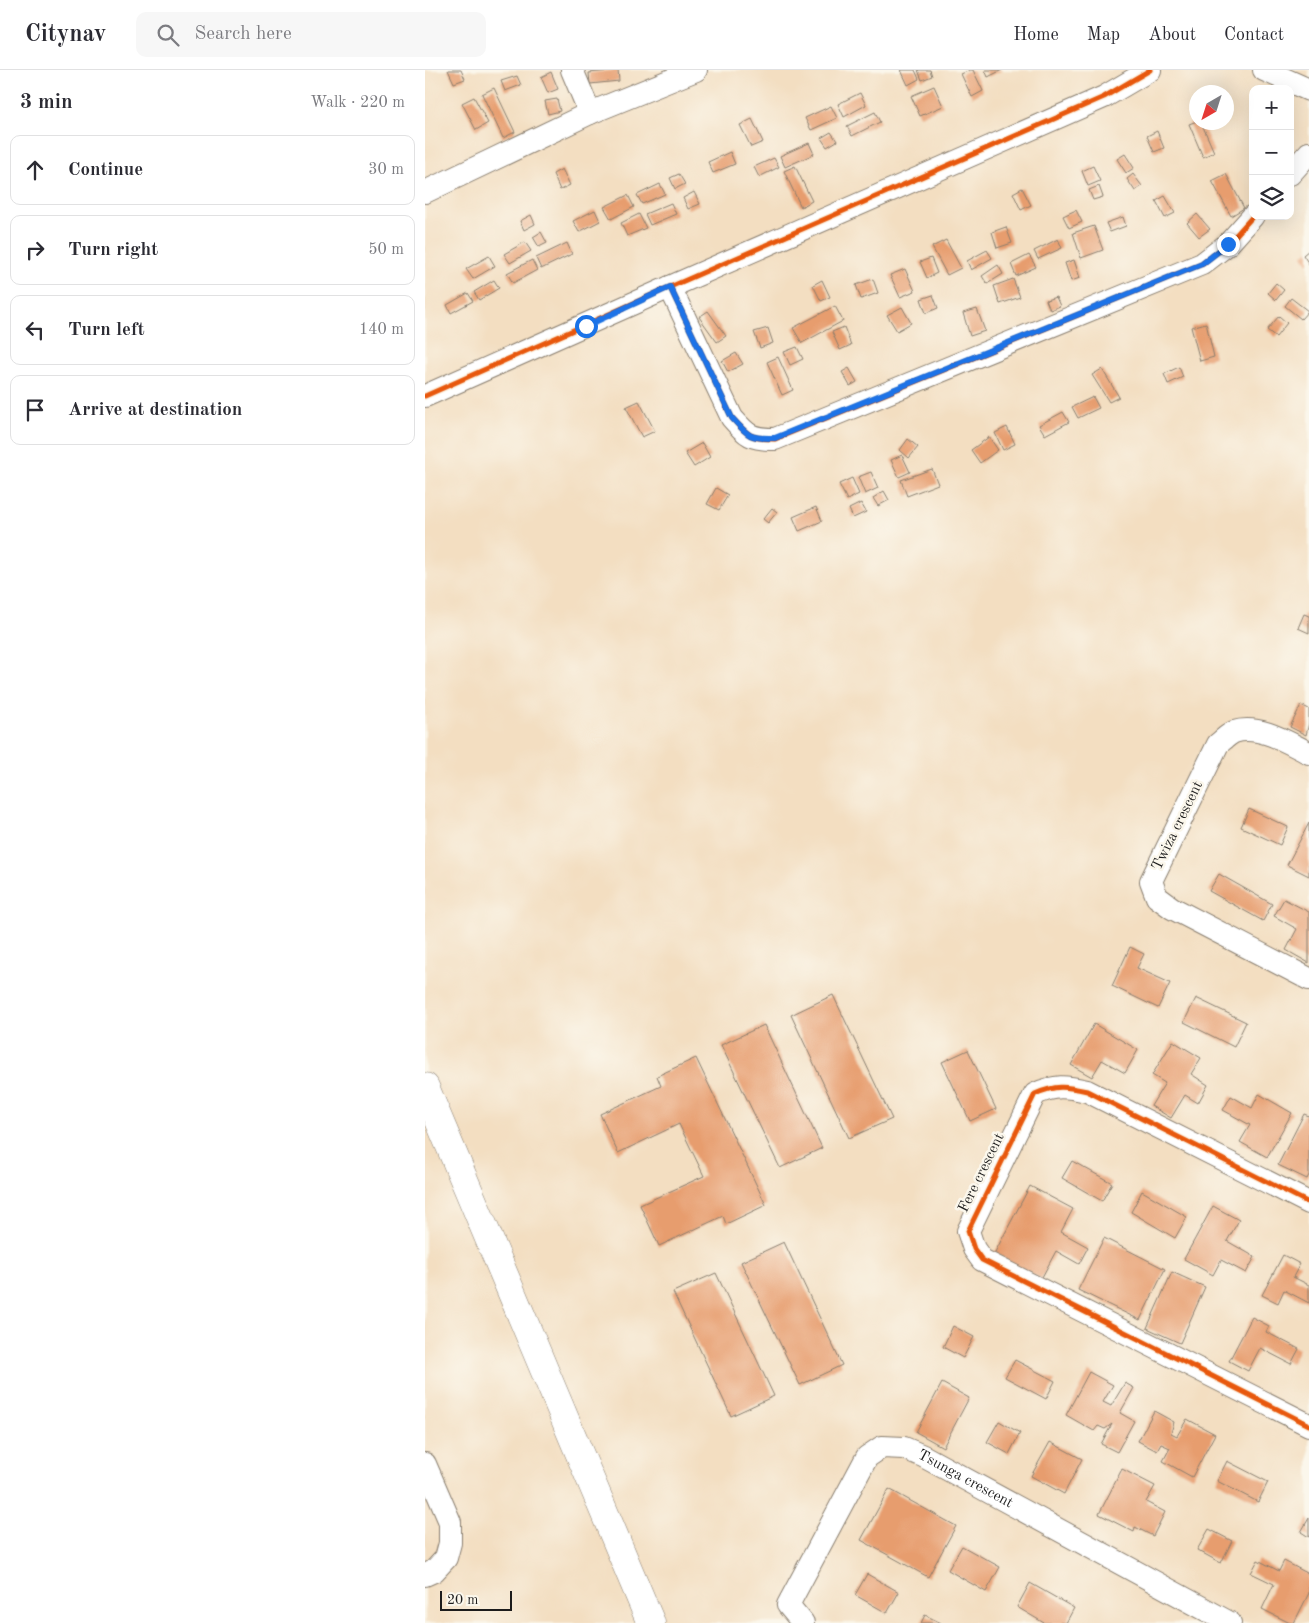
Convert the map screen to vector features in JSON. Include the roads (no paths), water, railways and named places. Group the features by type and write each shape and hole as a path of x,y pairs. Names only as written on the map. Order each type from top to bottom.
{"street":[{"path":"572,70 590,113"},
{"path":"426,189 590,113 696,70"},
{"path":"425,396 1104,97 1150,70"},
{"path":"1264,70 1309,90"},
{"path":"1294,170 1309,153"},
{"path":"670,287 732,418 743,430 757,439 775,438 1202,264 1228,244 1249,220"},
{"name":"Twiza crescent","path":"1309,753 1255,730 1233,732 1218,744 1151,881 1157,897 1172,908 1309,979"},
{"name":"Fere crescent","path":"1309,1203 1087,1091 1069,1086 1051,1087 1035,1094 968,1231 974,1249 982,1260 1309,1425"},
{"path":"425,1087 651,1623"},
{"name":"Tsunga crescent","path":"803,1623 788,1606 867,1457 882,1447 904,1448 923,1456 1230,1623"},
{"path":"425,1464 450,1522 450,1543 446,1558 434,1571 425,1575"}]}
